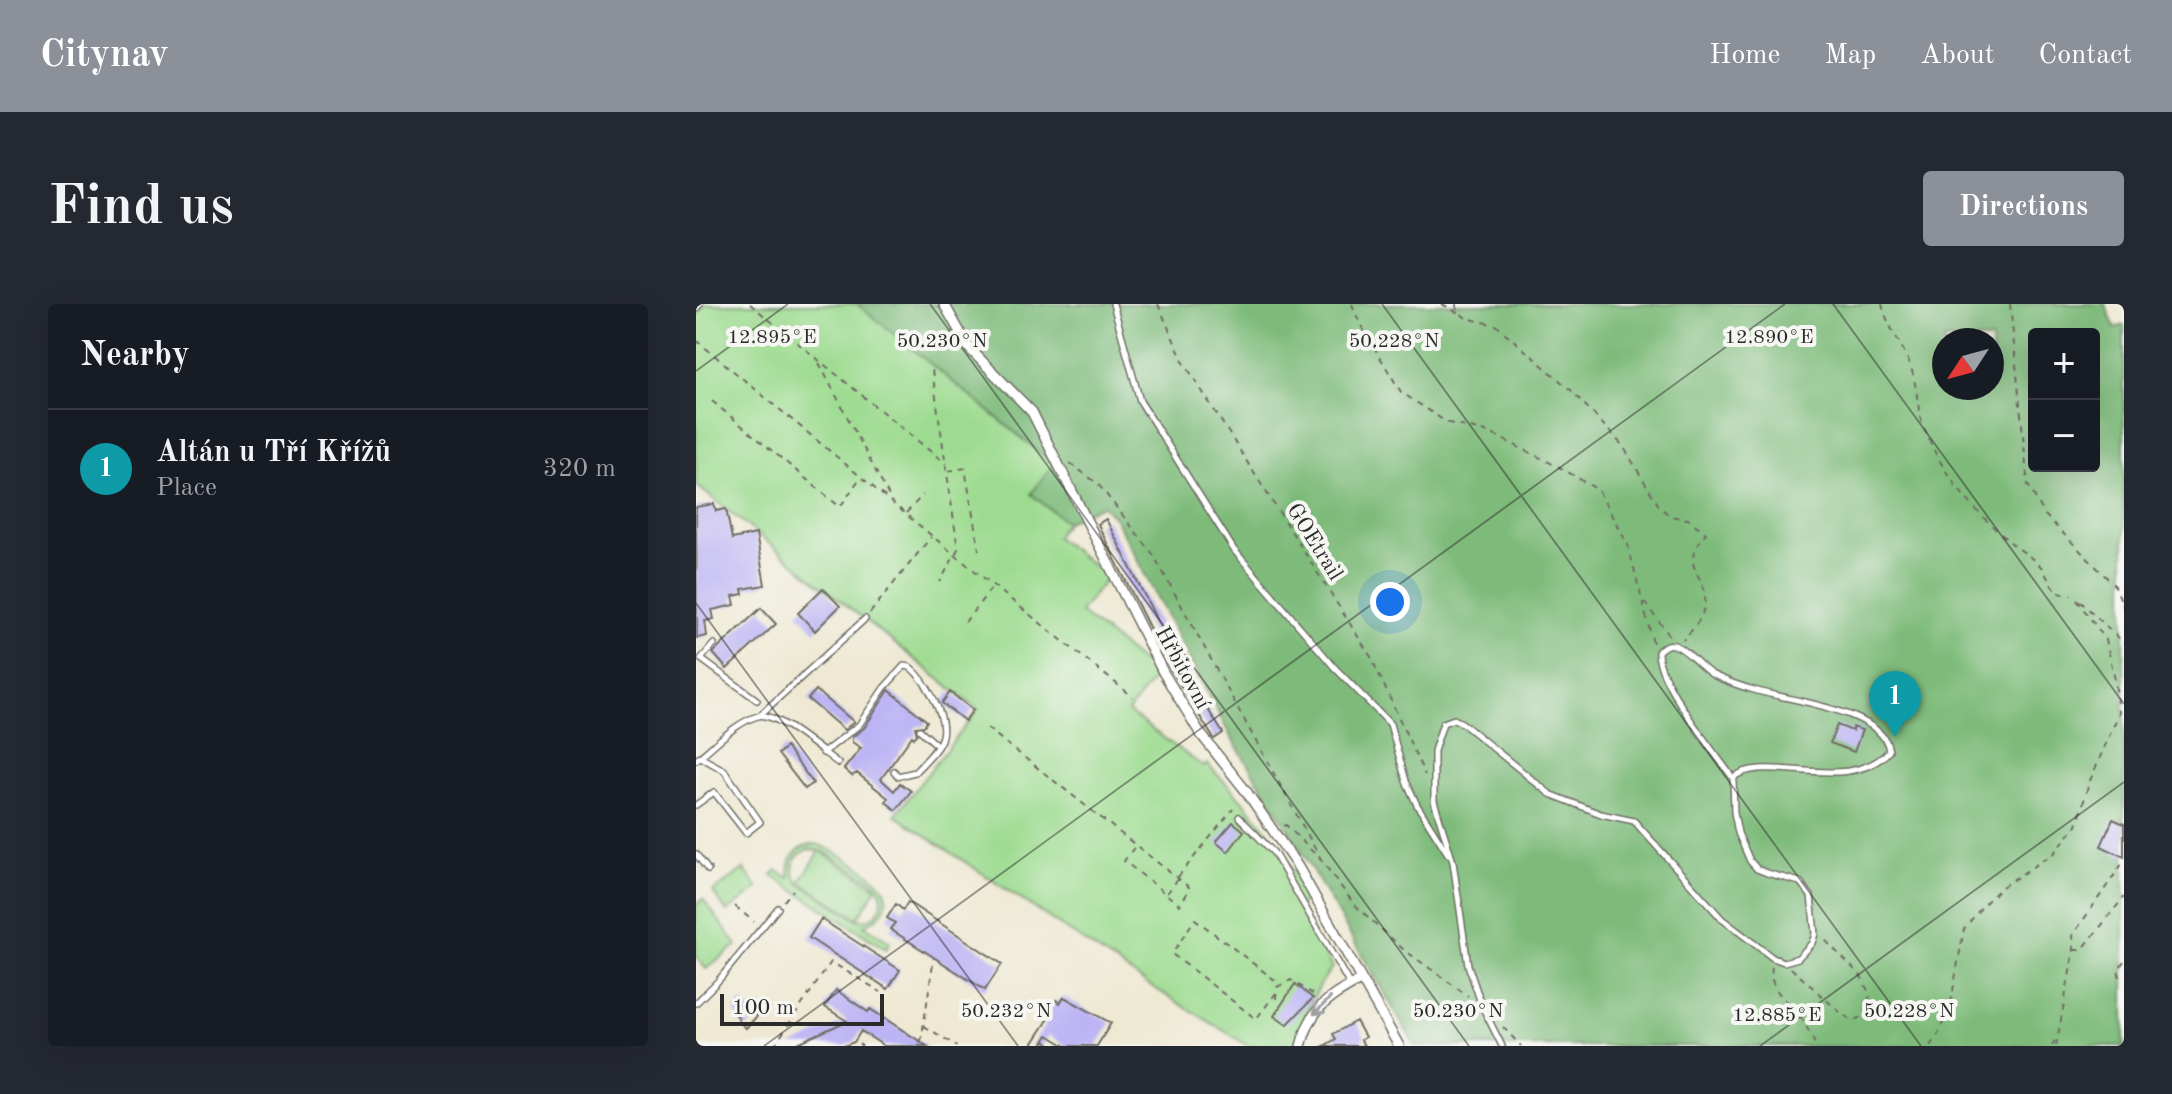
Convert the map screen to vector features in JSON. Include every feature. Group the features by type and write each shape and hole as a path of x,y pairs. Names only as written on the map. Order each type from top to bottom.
{"street":[{"name":"Hřbitovní","path":"944,304 969,348 1032,412 1163,672 1200,733 1298,867 1399,1046"},
{"path":"1301,1046 1307,1023 1324,1001 1360,980"}],"lane":[{"path":"696,309 700,304"},
{"path":"1113,304 1140,401 1234,550 1335,668 1390,724 1406,781 1417,805 1453,862"},
{"path":"696,805 714,792 746,833 760,822 724,770 698,758 742,724 760,715 865,619"},
{"path":"714,644 701,659 757,700"},
{"path":"1502,1046 1482,1006 1468,965 1453,862 1434,801 1434,751 1443,723 1454,719 1550,794 1601,814 1634,821 1722,919 1773,958 1784,962 1798,958 1812,943 1815,918 1811,896 1800,882 1757,869 1750,861 1738,833 1733,778 1669,685 1658,661 1658,652 1671,644 1715,676 1756,691 1806,701 1846,714 1868,724 1883,736 1889,746 1889,751 1880,761 1858,769 1842,772 1754,770 1733,778"},
{"path":"823,753 859,725 884,688 904,666 917,672 926,684 942,723 942,738 915,772 898,776 894,771"},
{"path":"760,715 775,718 838,763"},
{"path":"920,730 937,745"},
{"path":"1239,817 1274,853 1350,986"},
{"path":"696,854 708,870"},
{"path":"696,1003 778,908"}],"path":[{"path":"750,304 946,464"},
{"name":"GOEtrail","path":"1158,304 1183,361 1371,657 1426,777"},
{"path":"1352,304 1360,324 1401,392 1446,422 1490,433 1598,490 1628,545 1658,661"},
{"path":"1442,304 1466,318 1496,325 1572,391 1623,446 1659,506 1670,516 1688,519 1706,533 1693,549 1692,564 1704,590 1704,606 1699,621 1678,647 1644,602"},
{"path":"1456,304 1457,310 1466,318"},
{"path":"1882,304 1915,378 1916,401 1924,427 1947,476 1972,508 2041,568 2049,585 2058,593 2074,596 2124,643"},
{"path":"2010,304 2028,485 2045,515 2115,586 2124,608"},
{"path":"696,340 955,555 1133,697"},
{"path":"817,359 893,503"},
{"path":"932,370 958,549 940,582"},
{"path":"712,401 840,507 861,477"},
{"path":"1052,450 1098,484 1153,554 1322,861 1354,904 1403,949 1482,1006"},
{"path":"947,471 965,468 979,550"},
{"path":"906,514 923,495"},
{"path":"865,619 932,536"},
{"path":"965,622 993,586"},
{"path":"1930,1046 1939,1033 1951,1002 1964,929 1993,895 2054,853 2077,825 2089,783 2119,713 2106,640 2074,596"},
{"path":"987,728 1136,845 1178,878 1190,888 1180,905 1124,861 1136,845"},
{"path":"1166,894 1233,809"},
{"path":"1275,833 1286,825 1322,861"},
{"path":"2054,1046 2074,950 2073,935 2124,861"},
{"path":"778,908 793,890"},
{"path":"2074,950 2082,950 2124,897"},
{"path":"735,906 761,928"},
{"path":"1280,984 1195,919 1172,954 1256,1019 1280,984 1291,980 1324,1001"},
{"path":"1784,962 1843,1015 1855,1021 1865,1013 1870,995 1861,976 1819,935"},
{"path":"921,1042 934,957"},
{"path":"1773,958 1770,979 1777,993 1800,1016 1816,1046"},
{"path":"2124,961 2118,970 2120,977 2124,977"},
{"path":"774,1046 831,962 881,992"},
{"path":"1276,993 1276,999"},
{"path":"923,1025 957,1046"},
{"path":"2121,1046 2124,1040"},
{"path":"1045,1041 1053,1046"}],"green space":[{"path":"706,304 857,304 1054,464 1031,494 1066,522 1056,537 1108,577 1080,612 1157,674 1128,712 1204,767 1207,764 1222,779 1275,841 1305,896 1299,911 1332,967 1310,1004 1296,1046 1249,1046 1146,983 895,815 978,710 696,485 696,316"},
{"path":"857,304 2105,304 2115,328 2124,325 2124,1046 1415,1046 1232,739 1115,518 1102,505 1066,522 1031,494 1054,464"},
{"path":"808,845 822,846 839,854 867,872 884,888 885,908 864,925 890,942 886,949 772,876 776,870 790,878 791,860","holes":["809,849 825,852 873,882 880,890 881,905 874,916 856,919 799,883 794,868 799,855"]},
{"path":"820,851 877,888 858,918 800,882"},
{"path":"744,869 758,888 727,912 713,892"},
{"path":"703,899 737,945 706,969 696,956 696,905"}],"building":[{"path":"714,504 716,511 726,509 732,539 756,534 765,585 742,589 743,594 733,596 735,605 712,610 714,619 705,621 707,636 697,638 696,507"},
{"path":"1106,519 1180,666 1223,733 1214,739 1169,667 1102,533 1098,524"},
{"path":"823,588 840,606 815,631 798,613"},
{"path":"761,608 776,624 727,669 713,653"},
{"path":"816,690 854,722 844,730 808,699"},
{"path":"889,690 927,721 924,726 915,727 917,734 914,738 912,736 881,779 894,791 900,783 911,791 896,810 886,802 888,798 857,773 852,776 844,769 861,748 852,742 852,737 864,728"},
{"path":"950,692 973,710 965,721 942,703"},
{"path":"1837,725 1852,731 1853,727 1862,730 1854,752 1830,743"},
{"path":"786,747 813,783 805,789 778,754"},
{"path":"2113,819 2124,824 2124,857 2101,846"},
{"path":"1233,822 1244,831 1228,852 1216,842"},
{"path":"908,902 1002,964 985,990 890,929 895,923 887,918 896,904 903,910"},
{"path":"821,919 900,970 888,989 809,938"},
{"path":"1295,984 1313,998 1287,1025 1274,1016"},
{"path":"836,990 927,1046 884,1046 861,1031 854,1042 844,1046 791,1046 847,1021 825,1007"},
{"path":"1064,997 1111,1023 1097,1046 1066,1046 1048,1035 1041,1046 1031,1046 1048,1020 1044,1017 1056,1000 1060,1003"},
{"path":"742,1002 757,1016 746,1028 738,1021 734,1011"},
{"path":"1356,1021 1365,1037 1361,1040 1364,1046 1324,1046 1336,1039 1333,1034"}],"place":[{"name":"Altán u Tří Křížů","path":"1895,737"}]}
